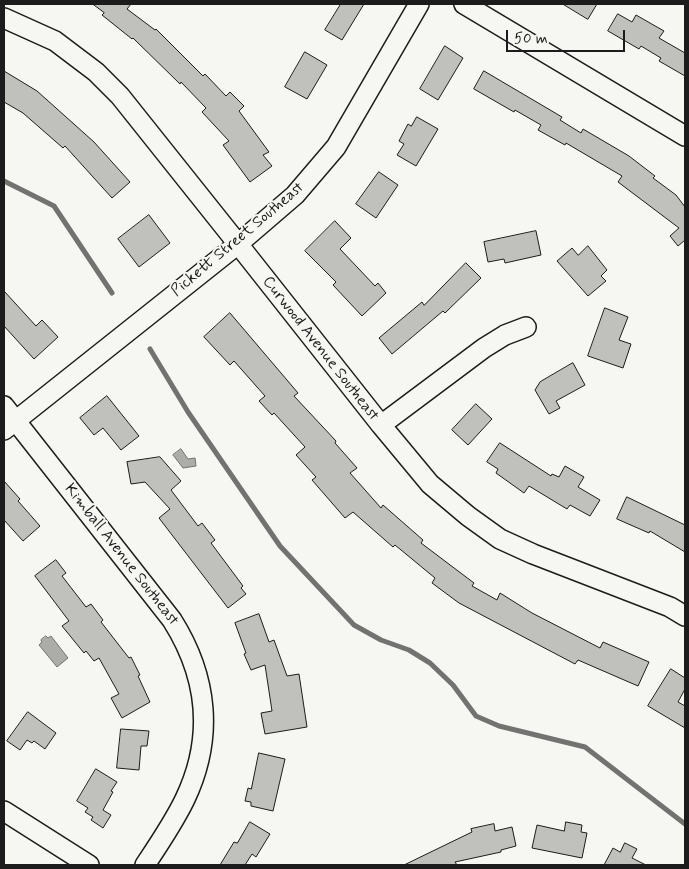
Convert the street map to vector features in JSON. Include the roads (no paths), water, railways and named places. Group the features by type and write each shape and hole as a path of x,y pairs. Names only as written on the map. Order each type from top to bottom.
{"street":[{"name":"Pickett Street Southeast","path":"8,419 238,244 295,195 336,147 419,4"},
{"path":"464,4 685,136"},
{"name":"Curwood Avenue Southeast","path":"4,18 55,41 96,72 125,102 381,426 430,484 468,516 500,538 533,554 670,607 685,616"},
{"path":"381,426 484,348 506,335 526,327"},
{"name":"Kimball Avenue Southeast","path":"8,419 176,626 197,671 204,720 202,743 193,780 181,807 145,865"},
{"path":"4,811 89,865"}],"waterway":[{"path":"4,181 54,206 112,293"},
{"path":"150,349 188,412 280,546 354,625 381,640 409,650 430,663 453,685 476,716 499,726 585,747 685,824"}]}
